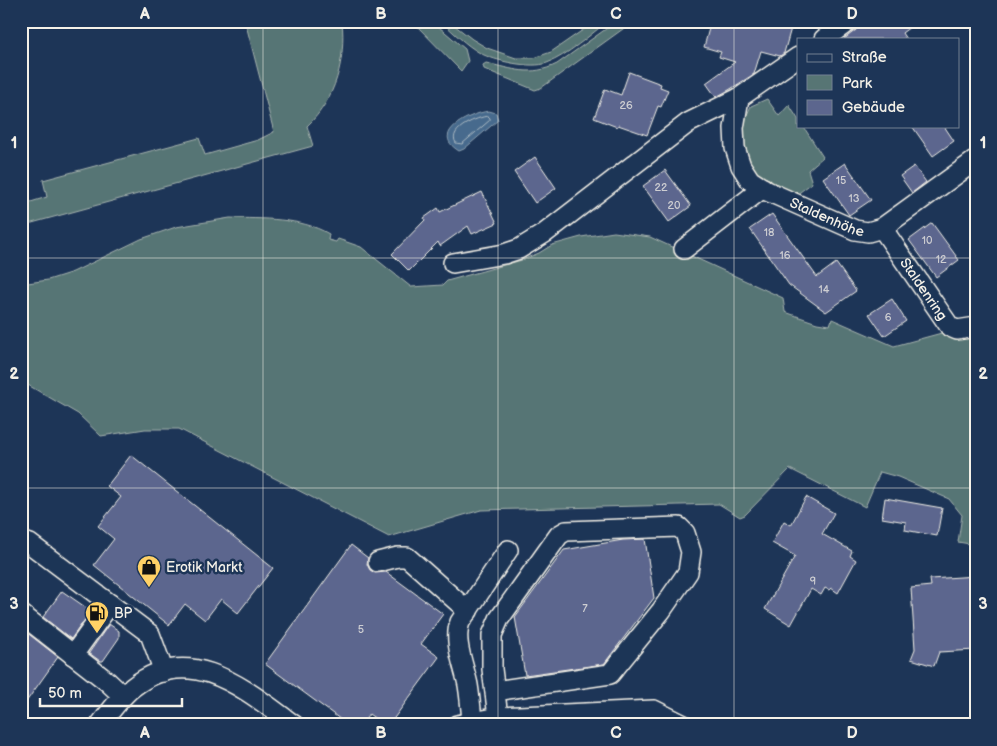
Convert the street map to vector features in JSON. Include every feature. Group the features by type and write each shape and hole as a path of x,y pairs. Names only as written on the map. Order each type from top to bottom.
{"street":[{"path":"825,38 849,21"},
{"path":"453,264 504,254 519,249 545,233 688,123 739,98 797,58"},
{"name":"Staldenhöhe","path":"739,98 734,128 735,148 741,166 750,180 763,188 855,230 868,232 882,228 976,160"},
{"path":"684,250 763,188"},
{"name":"Staldenring","path":"882,228 950,327 957,330 976,327"},
{"path":"495,691 610,674 661,611 688,572 691,552 685,533 679,527 566,531 559,535 499,619 492,635 492,669 498,717"},
{"path":"21,541 30,544 150,634 164,672"},
{"path":"508,550 457,628 468,686 464,723 498,717 654,710 684,725"},
{"path":"378,562 398,556 407,557 468,611"},
{"path":"73,655 110,604"},
{"path":"21,614 108,682 123,696"},
{"path":"100,725 123,696 134,686 149,677 178,669 209,672 224,678 241,687 294,725"}],"green space":[{"path":"245,21 342,21 342,50 337,78 325,104 307,126 313,146 21,226 21,205 47,197 43,180 199,138 205,155 258,140 274,132"},
{"path":"408,21 432,21 465,49 468,61 461,71 417,26"},
{"path":"441,21 449,21 487,48 516,58 534,58 551,52 596,21 608,21 555,60 540,65 523,65 503,61 480,53"},
{"path":"617,21 634,21 541,88 535,90 484,69 483,65 486,63 522,71 548,68 557,64"},
{"path":"767,99 779,116 789,105 797,117 797,128 804,128 823,157 808,170 812,183 796,195 767,185 747,161 739,132 751,106"},
{"path":"230,218 281,220 318,228 329,234 328,240 336,242 338,239 361,247 411,287 443,285 447,281 522,260 552,245 581,237 614,232 650,237 783,298 785,312 817,323 830,325 832,319 894,346 949,331 976,332 976,545 958,542 962,515 949,499 898,477 880,472 865,507 790,469 745,515 740,517 719,504 481,510 389,537 179,429 145,429 101,436 78,414 21,381 21,284 48,280 73,272 141,239 176,227"}],"water":[{"path":"489,111 496,113 498,120 464,149 459,151 451,144 448,137 450,131 456,125 473,115"}],"building":[{"path":"711,21 793,21 784,53 780,56 761,51 754,74 716,97 706,83 735,62 719,57 721,52 704,47"},
{"path":"860,21 918,21 902,33 905,38 845,38 856,30"},
{"path":"629,72 661,84 660,87 668,90 661,107 658,106 647,135 618,125 617,127 594,118 605,89 621,95"},
{"path":"913,128 945,128 954,141 933,156"},
{"path":"535,157 556,188 535,203 514,172"},
{"path":"845,163 871,200 849,215 823,178"},
{"path":"914,166 926,182 912,193 900,176"},
{"path":"665,170 691,206 669,222 643,186"},
{"path":"482,192 497,223 472,234 468,226 440,246 438,242 409,271 392,254 425,220 424,218 438,208 440,212"},
{"path":"772,214 817,277 836,263 856,291 826,312 789,285 750,229"},
{"path":"932,223 959,260 936,277 909,240"},
{"path":"892,299 906,321 884,336 869,314"},
{"path":"131,455 273,568 238,613 221,599 205,620 185,604 169,625 94,565 114,539 98,526 121,497 107,486"},
{"path":"806,497 834,513 822,534 852,551 850,556 856,560 838,593 831,588 829,590 825,588 821,595 811,589 791,625 765,609 795,556 772,543 784,521 791,525"},
{"path":"885,498 942,508 937,536 905,530 906,522 882,518"},
{"path":"645,539 654,598 604,664 525,675 515,617 564,550 623,540"},
{"path":"351,545 368,558 367,564 370,570 375,573 386,572 443,614 421,644 439,657 389,725 384,725 369,714 362,725 348,725 265,664"},
{"path":"976,576 976,650 939,652 934,666 911,659 915,649 911,588 931,586 930,579"},
{"path":"62,591 91,611 71,639 43,617"},
{"path":"109,624 119,631 119,638 103,661 100,661 89,653"},
{"path":"21,628 58,657 21,709"}],"place":[{"name":"Erotik Markt","path":"149,588"},
{"name":"BP","path":"97,634"}]}
